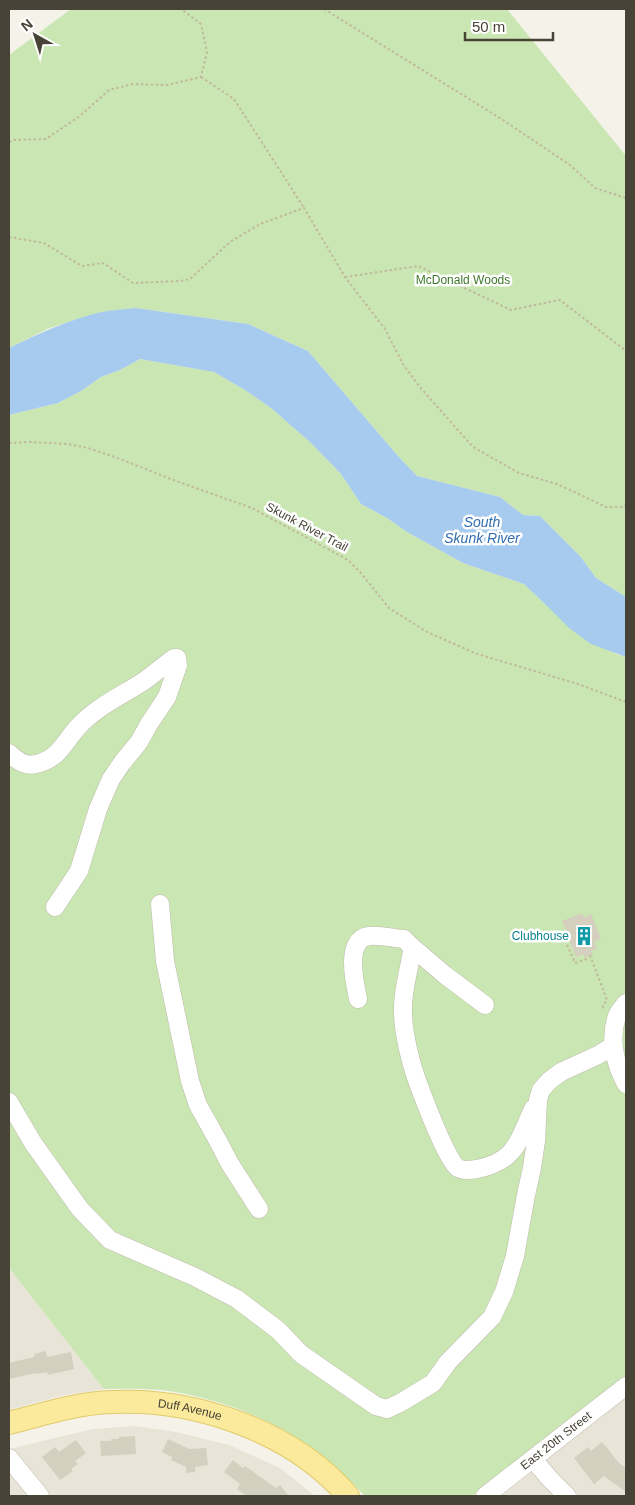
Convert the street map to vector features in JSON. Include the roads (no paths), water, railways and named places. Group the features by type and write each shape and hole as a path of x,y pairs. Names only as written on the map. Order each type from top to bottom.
{"main road":[{"name":"Duff Avenue","path":"9,1423 67,1408 112,1402 179,1406 211,1413 241,1423 294,1451 321,1470 348,1496"}],"street":[{"path":"9,753 15,759 29,765 35,765 52,757 61,750 78,727 97,711 121,694 146,680 174,658 177,658 178,665 167,697 139,742 111,779 98,809 79,871 55,906"},
{"path":"160,904 165,961 190,1081 198,1105 222,1149 259,1208"},
{"path":"358,999 353,956 357,944 368,936 404,939 444,975 486,1005"},
{"path":"411,946 412,951 403,998 403,1014 410,1059 429,1110 452,1161 459,1169 468,1170 494,1165 511,1154 519,1141 541,1090 549,1081 560,1072 613,1046"},
{"path":"626,1003 618,1015 613,1046 626,1084"},
{"path":"9,1102 38,1151 80,1209 110,1240 195,1277 237,1299 278,1330 305,1358 376,1406 386,1409 396,1406 433,1383 448,1362 492,1317 498,1307 515,1256 536,1142 538,1100"},
{"name":"East 20th Street","path":"485,1496 626,1386"},
{"path":"9,1458 40,1496"},
{"path":"533,1459 566,1496"}],"water":[{"name":"South Skunk River","path":"136,308 248,324 308,351 417,476 500,497 523,515 540,516 580,556 596,578 626,597 626,657 591,644 569,628 524,584 463,563 361,504 341,474 310,442 271,408 214,372 140,359 120,370 101,377 81,391 58,403 9,415 9,348 77,319 101,312"}],"place":[{"name":"Clubhouse","path":"584,936"}],"park label":[{"name":"McDonald Woods","path":"463,280"}]}
